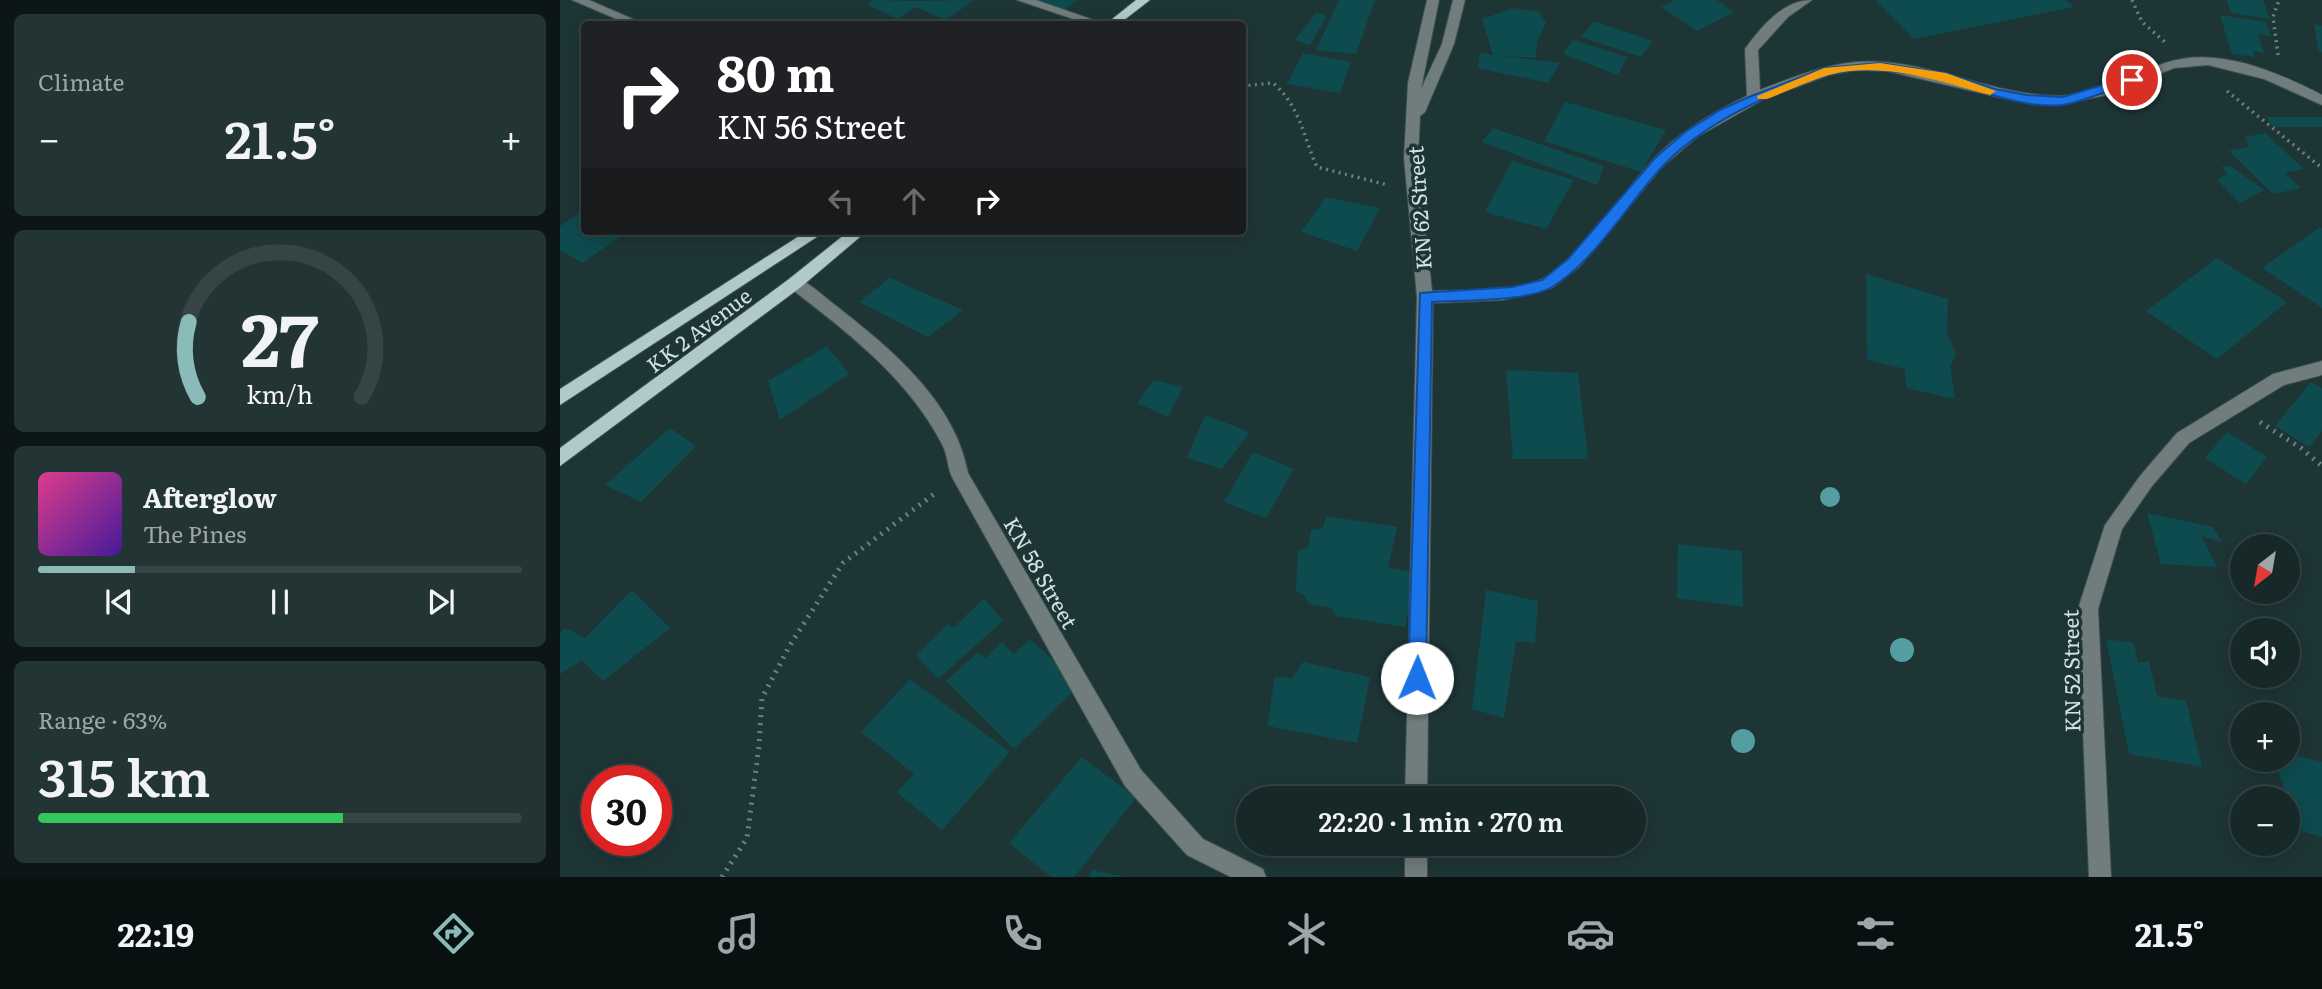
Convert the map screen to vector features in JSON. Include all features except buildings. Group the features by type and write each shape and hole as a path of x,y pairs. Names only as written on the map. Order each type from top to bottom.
{"main road":[{"path":"1116,21 1144,0"},
{"path":"560,398 812,235"},
{"name":"KK 2 Avenue","path":"560,458 854,235"}],"street":[{"path":"578,0 630,21"},
{"path":"1023,0 1090,21"},
{"name":"KN 62 Street","path":"1416,786 1425,296 1411,158 1415,83 1433,0"},
{"name":"KN 62 Street","path":"1414,121 1448,44 1460,0"},
{"path":"1754,99 1751,50 1784,14 1807,0"},
{"path":"1425,296 1512,292 1546,284 1573,263 1659,162 1679,144 1724,113 1828,71 1880,66 1946,77 1993,92 2027,99 2063,101 2111,88 2190,60 2266,75 2322,101"},
{"name":"KN 58 Street","path":"794,283 860,334 914,385 952,444 959,474 1133,778 1195,848 1255,877"},
{"name":"KN 52 Street","path":"2101,877 2088,609 2114,525 2146,481 2183,438 2279,379 2322,368"},
{"path":"1416,856 1416,877"}],"path":[{"path":"2132,0 2142,22 2174,51 2169,55 2174,64"},
{"path":"2279,0 2273,17 2284,83"},
{"path":"2190,60 2322,167"},
{"path":"1246,86 1273,83 1290,95 1308,151 1317,167 1414,191"},
{"path":"2235,407 2301,448 2322,466"},
{"path":"722,877 747,838 759,746 762,698 790,645 843,563 959,474"}],"slow traffic":[{"path":"1763,96 1828,71 1880,66 1946,77 1990,91"}],"route":[{"path":"1417,678 1425,296 1512,292 1546,284 1573,263 1659,162 1689,135 1724,113 1754,99 1828,71 1880,66 1946,77 1993,92 2027,99 2063,101 2132,80"}]}
